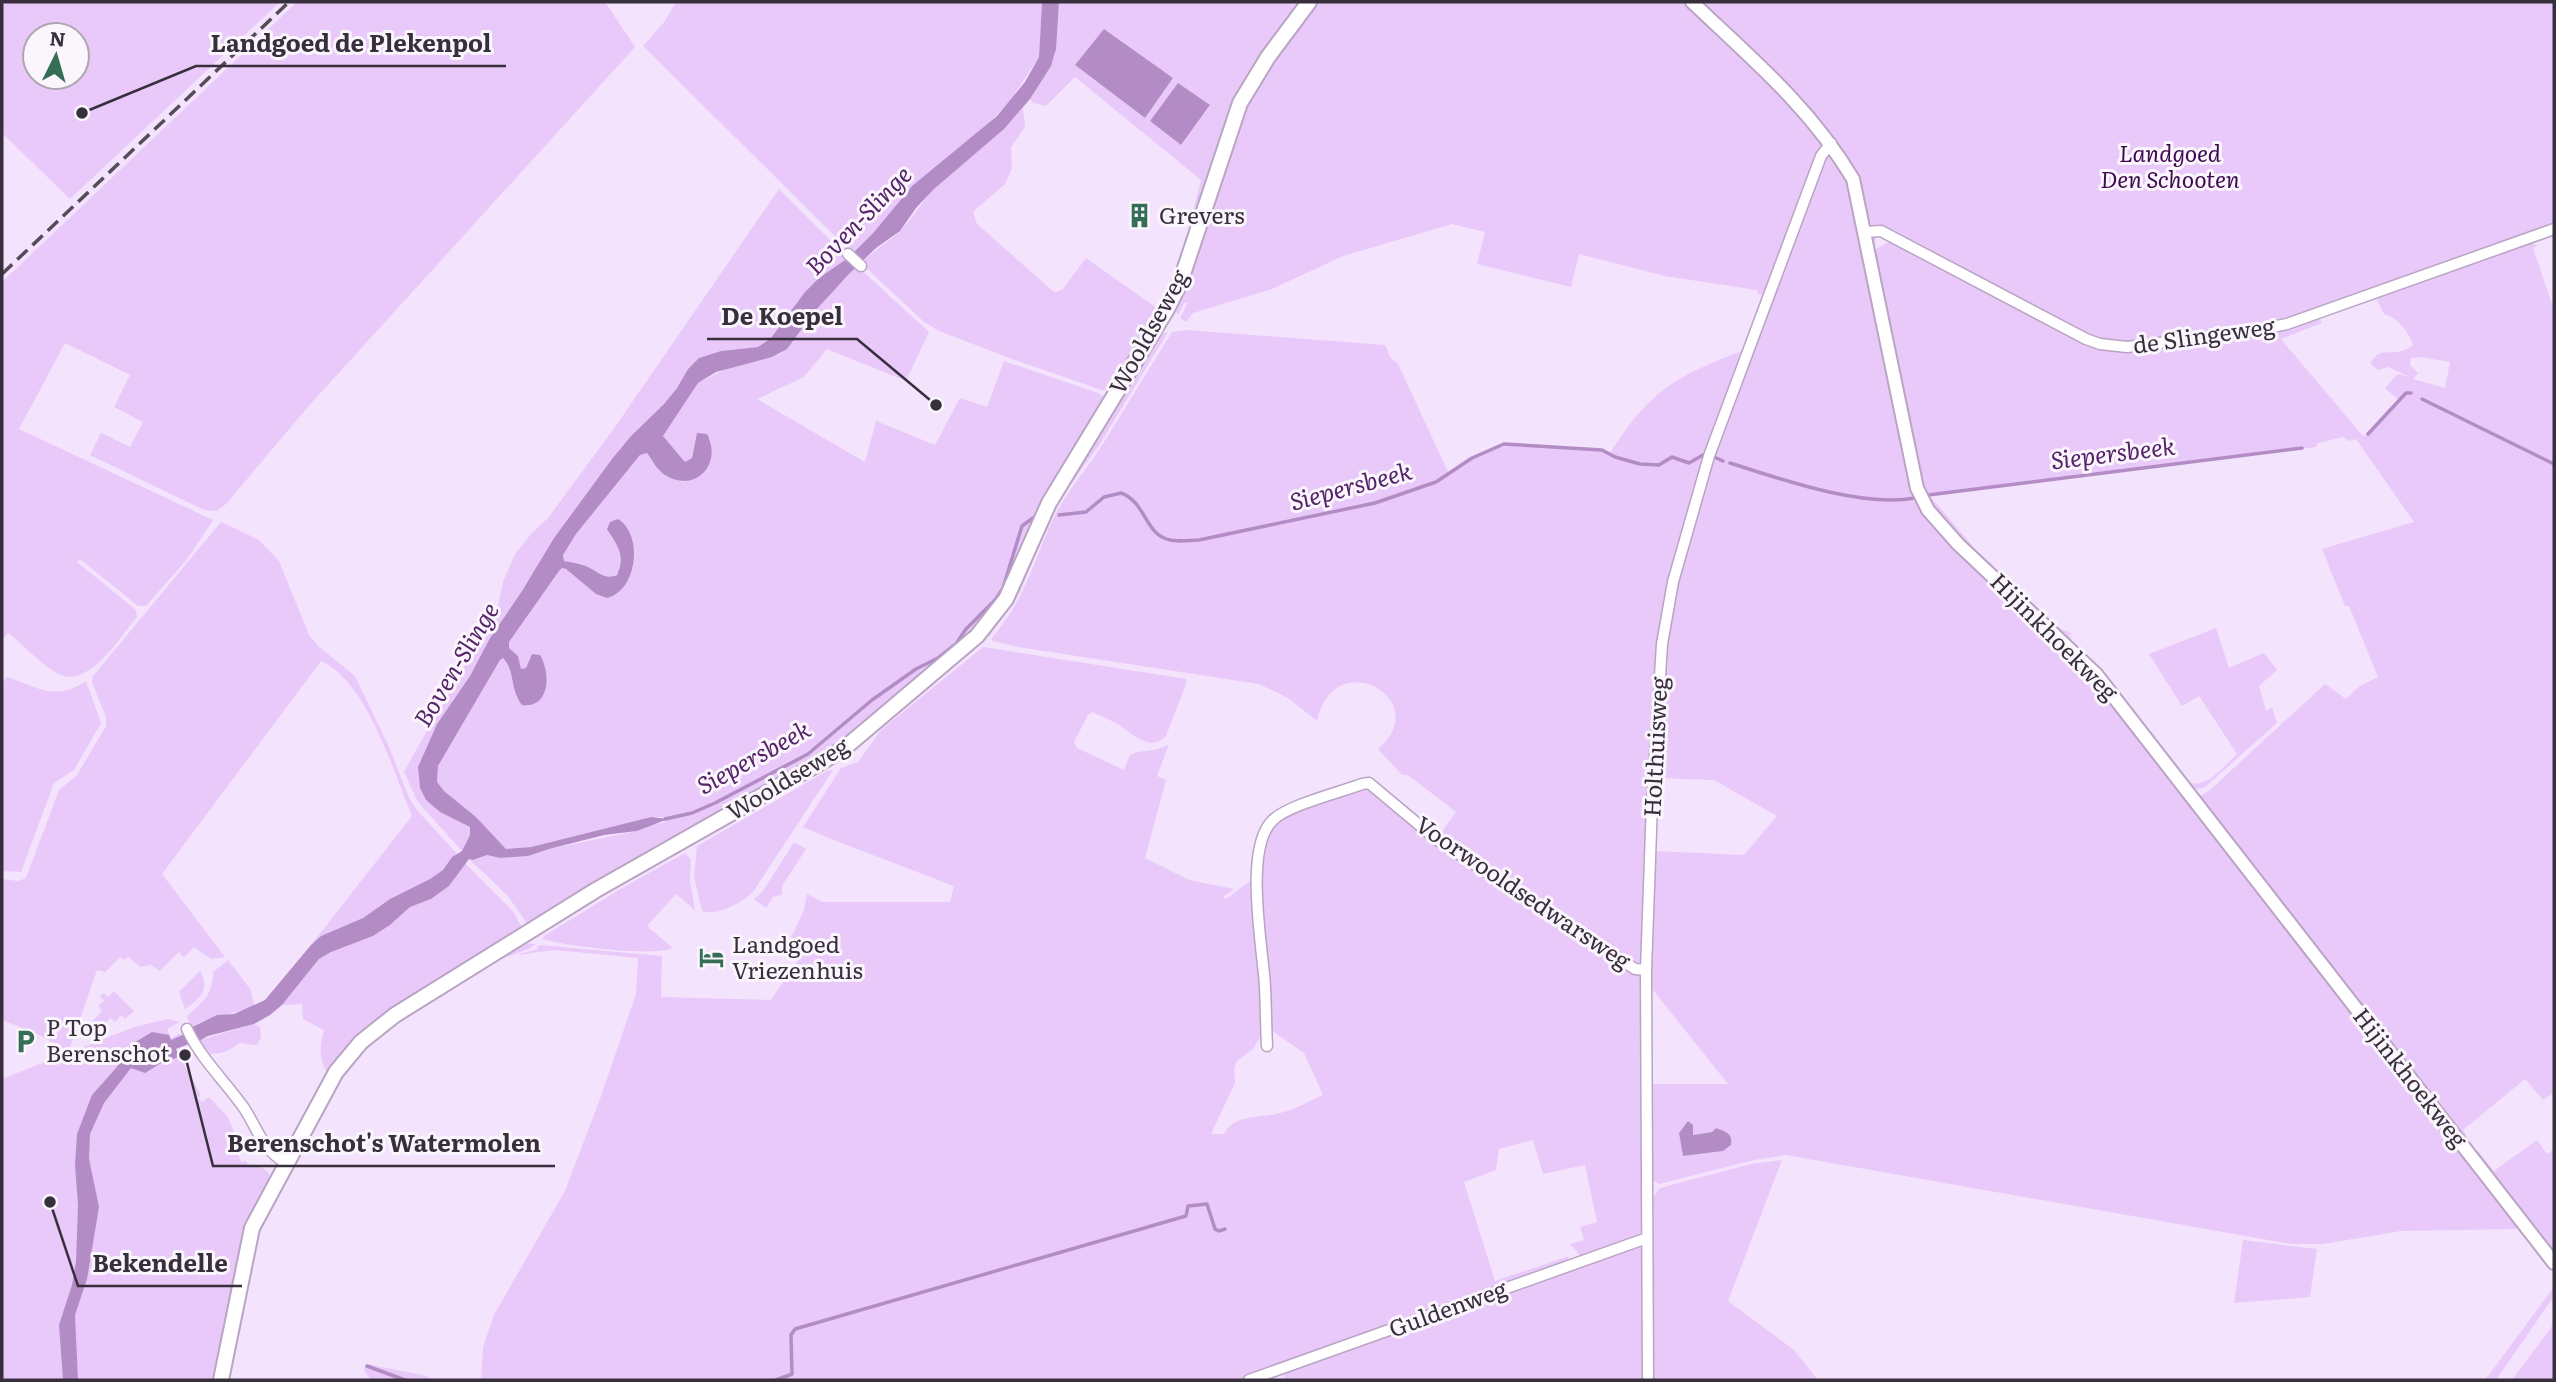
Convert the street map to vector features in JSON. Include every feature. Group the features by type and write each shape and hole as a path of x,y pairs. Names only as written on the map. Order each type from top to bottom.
{"main road":[{"name":"Wooldseweg","path":"221,1380 249,1237 286,1163 337,1072 352,1051 375,1030 596,890 847,746 990,622 1016,580 1049,503 1176,292 1246,90 1309,2"}],"street":[{"name":"Hijinkhoekweg","path":"1692,2 1796,100 1831,144 1853,178 1917,488 1928,510 1958,544 2096,674 2554,1263"},
{"name":"Holthuisweg","path":"1648,1380 1646,970 1660,668 1674,582 1709,456 1822,156 1831,144"},
{"name":"de Slingeweg","path":"1865,232 1881,231 2086,339 2127,347 2247,332 2287,324 2554,229"},
{"path":"848,254 861,266"},
{"name":"Voorwooldsedwarsweg","path":"1267,1046 1256,881 1264,833 1271,821 1285,812 1362,784 1369,783 1436,839 1521,896 1635,969 1646,970"},
{"path":"187,1029 194,1044 246,1110 260,1140 273,1155 286,1163"},
{"name":"Guldenweg","path":"1249,1380 1647,1238"}],"green space":[{"path":"2,2 280,2 70,199 2,133"},
{"path":"297,2 605,2 635,47 306,409 227,503 217,511 204,510 90,455 101,433 130,447 143,422 114,407 130,375 65,343 19,429 213,520 188,558 146,606 138,606 80,559 77,562 136,610 137,617 93,668 70,677 59,674 8,633 2,640 2,282"},
{"path":"676,2 1042,2 1039,57 1010,101 981,131 912,186 874,232 852,253 643,46 665,21"},
{"name":"Landgoed Den Schooten","path":"1059,2 2554,2 2554,226 2286,322 2128,345 2101,342 1876,224 1875,250 1888,242 1901,242 2087,342 2111,348 2147,348 2235,336 2318,316 2322,323 2281,339 2363,436 2368,434 2399,400 2385,388 2398,374 2410,377 2388,367 2378,370 2370,363 2381,353 2402,351 2413,345 2402,326 2384,314 2375,296 2530,241 2537,246 2533,248 2554,310 2554,1093 2543,1100 2525,1079 2463,1130 2474,1149 2469,1148 2198,801 2199,797 2210,790 2325,684 2346,699 2360,686 2378,677 2322,549 2414,522 2356,439 2349,441 2343,437 2318,443 2316,447 1929,495 1976,550 2061,629 2073,634 2068,635 2072,638 2066,639 1963,544 1935,512 1921,488 1875,266 1874,296 1913,484 1926,514 1955,546 2054,637 2104,688 2257,890 2520,1224 2518,1229 2401,1231 2323,1244 2291,1244 1786,1155 1754,1160 1659,1184 1650,1179 1649,1084 1728,1084 1649,985 1653,851 1744,855 1777,816 1714,780 1657,778 1665,643 1676,585 1711,460 1778,280 1769,278 1771,281 1699,478 1672,578 1656,681 1642,962 1634,963 1438,837 1456,812 1408,775 1402,775 1378,749 1393,730 1395,713 1389,698 1376,687 1359,682 1342,685 1327,698 1317,721 1288,698 1259,684 1018,647 991,639 1020,595 1058,509 1101,447 1172,332 1187,330 1385,345 1390,357 1398,364 1449,474 1482,454 1508,446 1611,452 1638,414 1666,388 1699,369 1742,351 1762,295 1758,294 1757,290 1665,276 1579,254 1571,287 1477,264 1485,232 1452,224 1343,256 1272,289 1193,313 1186,322 1180,318 1188,302 1184,303 1178,315 1173,306 1169,307 1201,180 1075,77 1046,106 1033,103 1030,99 1054,57","holes":["1104,29 1173,78 1145,118 1076,66","1178,83 1210,106 1181,145 1150,121","2411,358 2450,362 2445,388 2413,379 2418,373 2410,365","1688,1121 1693,1126 1693,1135 1712,1132 1716,1128 1730,1135 1731,1145 1723,1151 1683,1156 1679,1133"]},
{"path":"1023,108 1025,127 1011,147 1012,168 1005,184 973,212 977,224 1053,291 1063,289 1086,258 1161,311 1111,389 1102,390 939,331 923,321 861,263 899,232 934,189"},
{"path":"779,189 848,258 812,285 782,326 758,347 721,351 699,358 664,404 612,459 554,538 490,638 470,676 437,724 418,767 420,788 426,800 440,812 470,827 470,835 462,851 417,801 404,771 488,626 498,606 503,582 515,554 548,518 615,427"},
{"path":"857,266 929,332 906,381 827,349 804,377 757,399 865,462 876,421 935,445 960,398 987,407 1004,361 1098,393 1106,401 1010,583 987,620 839,745 529,926 507,895 469,859 487,855 500,858 528,856 549,849 637,831 665,822 664,817 651,817 531,847 506,849 476,817 444,791 437,782 438,766 500,660 503,658 509,668 518,700 546,685 544,664 530,659 526,668 521,670 518,656 509,648 509,642 559,571 566,569 596,594 633,568 632,542 627,527 615,539 621,558 619,572 612,577 599,574 582,564 564,561 563,555 576,534 640,455 647,453 661,472 683,482 707,467 711,456 710,439 697,434 692,458 685,462 663,436 698,383 728,368 780,354 826,298"},
{"path":"1168,332 1100,444 1065,492 1050,518 1019,594 989,637 988,631 1043,524 1156,335"},
{"path":"221,522 259,540 279,561 309,635 318,646 355,676 390,749 409,798 458,855 452,857 443,870 430,879 390,899 363,918 321,936 311,945 412,816 387,752 365,707 352,687 321,661 162,874 225,957 211,959 194,947 184,957 179,952 160,971 151,965 140,967 128,956 125,960 120,957 105,972 97,970 70,1048 66,1050 35,1033 2,1020 2,879 18,881 26,878 59,790 77,775 106,726 106,717 92,682 93,676"},
{"path":"2216,628 2229,668 2264,653 2277,670 2259,686 2266,711 2272,707 2277,723 2205,787 2190,791 2186,782 2194,784 2208,780 2237,754 2199,696 2182,706 2149,654"},
{"path":"983,647 1186,679 1166,736 1161,740 1144,741 1092,712 1074,742 1077,748 1124,770 1130,755 1169,744 1157,776 1166,780 1145,858 1189,880 1234,889 1223,897 1226,899 1254,878 1262,979 1262,1034 1253,1049 1237,1061 1234,1068 1235,1083 1211,1134 1224,1134 1229,1127 1241,1120 1286,1112 1323,1095 1304,1053 1271,1030 1261,921 1262,861 1266,838 1275,823 1283,817 1365,787 1642,978 1644,1227 1636,1239 1583,1259 1570,1244 1584,1240 1580,1227 1597,1222 1585,1165 1543,1174 1533,1140 1499,1149 1496,1170 1464,1182 1495,1281 1569,1256 1566,1265 1240,1380 481,1380 483,1347 494,1315 565,1191 636,994 638,958 555,950 517,955 537,949 539,945 662,956 661,997 771,1000 797,961 784,953 804,910 807,894 823,902 950,902 954,886 803,827 841,768 858,762 881,730"},
{"path":"7,677 55,692 65,691 86,681 101,723 74,770 54,783 21,872 2,871 2,684"},
{"path":"833,770 753,892 722,910 702,911 694,877 697,846"},
{"path":"794,842 806,849 782,886 782,895 773,897 766,908 754,899 763,891"},
{"path":"685,853 691,859 690,881 695,910 676,894 647,926 673,948 629,951 543,939 622,888"},
{"path":"465,863 513,911 522,928 404,1004 329,1076 321,1054 324,1030 303,1019 302,1004 282,1005 319,959 373,936 410,907 431,899 449,886"},
{"path":"521,943 536,944 501,959 408,1016 365,1051 341,1081 311,1136 308,1136 337,1081 363,1048 397,1019"},
{"path":"228,960 251,990 254,1006 191,1027 187,1016 209,992 213,972"},
{"path":"200,971 204,988 196,1001 185,1009 179,992"},
{"path":"114,991 134,1011 125,1019 121,1015 115,1022 110,1018 99,1032 90,1024 102,1011 98,1006 104,1001 100,996 103,993 108,997"},
{"path":"168,1019 180,1022 167,1029 171,1038 181,1033 185,1042 172,1046 175,1058 179,1056 201,1095 198,1098 202,1102 209,1097 227,1116 242,1150 237,1152 241,1162 246,1161 248,1165 266,1170 271,1181 246,1228 216,1370 217,1380 2,1380 2,1079 134,1027"},
{"path":"254,1024 260,1027 261,1037 257,1045 239,1043 225,1052 210,1054 200,1040"},
{"path":"2537,1140 2547,1154 2554,1150 2554,1256 2475,1156 2478,1151 2494,1171"},
{"path":"1782,1160 1728,1301 1794,1350 1818,1380 1651,1380 1650,1201 1660,1188 1751,1164"},
{"path":"2243,1240 2317,1249 2310,1297 2234,1303"},
{"path":"1638,1245 1644,1252 1645,1380 1285,1380 1284,1372"},
{"path":"2554,1287 2554,1296 2496,1380 2485,1380"},
{"path":"2554,1322 2554,1380 2512,1380 2550,1329"},
{"path":"366,1364 423,1375 435,1380 371,1380 364,1370"}],"shaded area":[{"path":"1042,2 1059,2 1056,49 1051,66 1030,99 1004,129 934,189 900,231 876,248 849,274 815,311 787,349 772,357 716,372 698,383 663,436 685,462 692,458 697,433 707,434 711,445 709,465 696,478 676,480 662,473 647,453 640,455 576,534 563,555 564,561 583,565 604,576 617,575 620,556 607,529 610,522 618,519 626,527 634,549 631,574 625,585 607,598 596,594 562,568 509,642 509,648 518,656 521,669 526,668 532,654 540,655 547,680 543,696 531,705 522,705 515,692 507,663 503,658 500,660 438,766 437,782 444,791 476,817 506,849 531,847 651,817 668,819 637,831 604,835 528,856 500,858 487,855 469,859 449,886 431,899 410,907 373,936 319,959 282,1005 270,1015 254,1024 208,1036 197,1042 190,1028 217,1015 234,1014 265,1000 321,936 363,918 390,899 430,879 462,851 470,835 470,827 440,812 426,800 420,788 418,767 437,724 470,676 490,638 554,538 612,459 664,404 699,358 721,351 758,347 771,338 805,292 819,278 848,258 874,232 912,186 997,116 1025,82 1039,57"},
{"path":"1104,29 1173,78 1145,118 1075,65"},
{"path":"1178,83 1210,105 1181,145 1150,121"},
{"path":"152,1032 169,1035 171,1040 185,1034 189,1044 176,1049 179,1056 174,1059 171,1057 145,1073 131,1068 104,1103 90,1134 89,1159 99,1207 87,1279 75,1315 78,1380 63,1380 59,1325 72,1285 76,1262 77,1134 92,1095 116,1068 132,1044"},
{"path":"1688,1121 1693,1125 1693,1135 1712,1132 1716,1128 1730,1135 1731,1145 1723,1151 1683,1156 1679,1133"}],"waterway":[{"name":"Siepersbeek","path":"2368,434 2406,393 2411,393"},
{"name":"Siepersbeek","path":"2422,399 2554,464"},
{"name":"Siepersbeek","path":"1059,515 1086,512 1104,497 1121,493 1135,502 1152,529 1164,538 1177,541 1199,540 1375,503 1436,482 1472,458 1504,444 1602,450 1640,464 1659,465 1672,457 1689,463 1703,455"},
{"name":"Siepersbeek","path":"1928,495 2302,448"},
{"name":"Siepersbeek","path":"1714,457 1723,461"},
{"name":"Siepersbeek","path":"1730,463 1847,496 1894,500 1915,498"},
{"name":"Siepersbeek","path":"665,819 692,813 715,803 808,754 872,700 956,644 1003,588 1022,526 1033,518"},
{"path":"776,1380 792,1374 791,1335 795,1329 1186,1216 1188,1206 1207,1204 1215,1229 1225,1229"},
{"path":"367,1366 405,1380"}],"railway":[{"path":"2,274 289,2"}],"place":[{"name":"Landgoed de Plekenpol","path":"82,113"},
{"name":"Grevers","path":"1139,216"},
{"name":"De Koepel","path":"936,405"},
{"name":"Landgoed Vriezenhuis","path":"712,958"},
{"name":"P Top Berenschot","path":"26,1041"},
{"name":"Berenschot's Watermolen","path":"185,1055"},
{"name":"Bekendelle","path":"50,1202"}],"water label":[{"name":"Boven-Slinge","path":"859,221"},
{"name":"Boven-Slinge","path":"457,665"}]}
